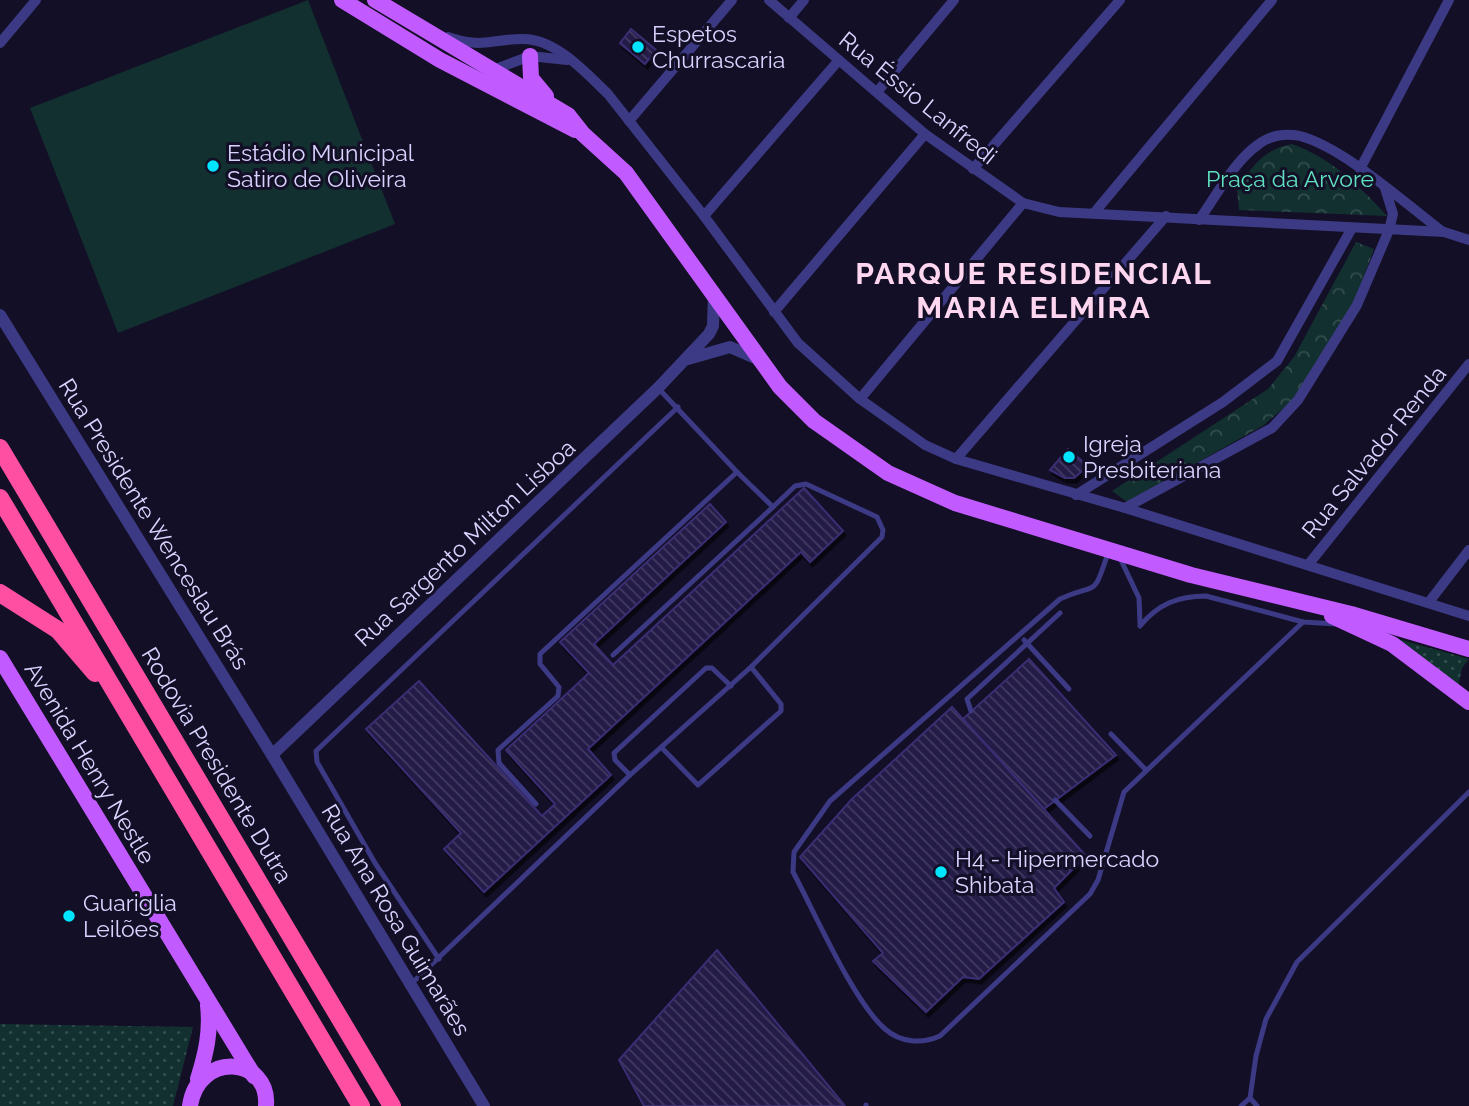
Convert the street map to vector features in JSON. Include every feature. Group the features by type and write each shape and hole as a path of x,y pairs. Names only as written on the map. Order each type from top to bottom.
{"highway":[{"name":"Rodovia Presidente Dutra","path":"0,448 392,1106"},
{"path":"0,498 361,1106"},
{"path":"0,593 58,630 130,715"}],"main road":[{"path":"342,0 440,60 583,134"},
{"path":"374,0 558,107"},
{"path":"530,56 531,78 583,134 626,173 780,387 814,421 888,473 955,503 1191,575 1298,600 1469,649"},
{"path":"440,60 478,70 493,69"},
{"path":"1298,600 1392,644 1469,702"},
{"name":"Avenida Henry Nestle","path":"0,658 269,1104"},
{"path":"190,1106 210,1027 207,999"},
{"path":"198,1081 210,1070 225,1066 241,1068 254,1076"}],"street":[{"path":"0,43 36,0"},
{"path":"629,121 732,0"},
{"name":"Rua Éssio Lanfredi","path":"769,0 925,134 1023,203 1059,212 1444,232 1468,236"},
{"path":"789,18 804,0"},
{"path":"877,92 954,0"},
{"path":"973,169 1120,0"},
{"path":"1094,213 1272,0"},
{"path":"1360,169 1449,0"},
{"path":"426,29 474,45 535,40 571,60 608,94 704,216 797,343 860,399 925,445 956,459 1429,601 1469,616"},
{"path":"493,69 530,56 571,60"},
{"path":"704,216 839,60"},
{"path":"774,312 925,134"},
{"path":"1199,220 1250,151 1262,141 1279,135 1297,135 1315,141 1360,169 1444,232"},
{"path":"1125,508 1272,428 1281,419 1318,372 1357,305 1389,230 1393,214 1385,188"},
{"path":"860,399 1023,203"},
{"path":"956,459 1166,216"},
{"path":"1076,495 1223,402 1277,361 1352,228"},
{"name":"Rua Sargento Milton Lisboa","path":"272,755 685,360 713,326 714,294"},
{"name":"Rua Presidente Wenceslau Brás","path":"0,315 272,755"},
{"path":"685,360 730,347 764,362"},
{"name":"Rua Salvador Renda","path":"1308,565 1469,364"},
{"path":"1429,601 1469,550"},
{"name":"Rua Ana Rosa Guimarães","path":"272,755 484,1106"}],"lane":[{"path":"658,388 773,507"},
{"path":"439,959 375,863 317,762 316,751 678,407"},
{"path":"536,804 497,757 498,750 558,696 559,687 540,664 540,654 737,472"},
{"path":"411,984 630,775 731,686 882,537 883,530 877,517 806,484 795,486 613,655"},
{"path":"1113,551 1139,598 1140,626 1159,608 1178,598 1192,596 1206,596 1303,622 1350,625"},
{"path":"1113,551 1098,583 1092,589 1060,599 830,801 794,852 793,872 866,1009 886,1031 905,1041 927,1041 940,1036 1090,894 1098,880 1124,792 1303,622"},
{"path":"971,711 967,699 1060,613"},
{"path":"1020,635 1069,689"},
{"path":"662,747 681,771 698,785 771,720 781,711 781,704 751,667"},
{"path":"630,775 615,760 614,753 706,668 712,668 731,686"},
{"path":"1111,734 1146,770"},
{"path":"1241,1106 1250,1098 1256,1056 1266,1019 1297,962 1469,792"},
{"path":"1055,800 1090,836"},
{"path":"1250,1098 1257,1106"}],"green space":[{"name":"Estádio Municipal Satiro de Oliveira","path":"308,0 395,224 118,333 30,108"},
{"name":"Praça da Arvore","path":"1292,144 1319,157 1344,174 1387,216 1239,210 1237,188 1248,173 1267,154"},
{"path":"1356,242 1374,249 1354,302 1294,399 1264,425 1127,502 1112,491 1268,389 1294,357"},
{"path":"1391,637 1469,659 1462,668 1458,688"},
{"path":"0,1024 193,1027 173,1106 0,1106"}],"building":[{"name":"Espetos Churrascaria","path":"631,29 656,50 645,64 620,43"},
{"name":"Igreja Presbiteriana","path":"1068,449 1088,466 1074,478 1065,478 1050,470"},
{"path":"804,488 843,531 810,562 801,552 588,749 611,775 484,892 444,849 461,833 366,729 419,681 542,816 555,804 506,750 589,673 560,642 710,504 726,522 594,644 613,665"},
{"name":"H4 - Hipermercado Shibata","path":"1029,659 1116,755 1044,809 963,719"},
{"name":"H4 - Hipermercado Shibata","path":"952,707 1086,856 1054,888 1064,902 979,979 963,977 926,1012 873,961 883,953 800,857 852,799"},
{"path":"717,950 845,1106 644,1106 619,1060"}],"place":[{"name":"Espetos Churrascaria","path":"638,47"},
{"name":"Estádio Municipal Satiro de Oliveira","path":"213,166"},
{"name":"Igreja Presbiteriana","path":"1069,457"},
{"name":"H4 - Hipermercado Shibata","path":"941,872"},
{"name":"Guariglia Leilões","path":"69,916"}],"district":[{"name":"PARQUE RESIDENCIAL MARIA ELMIRA","path":"1034,291"}]}
